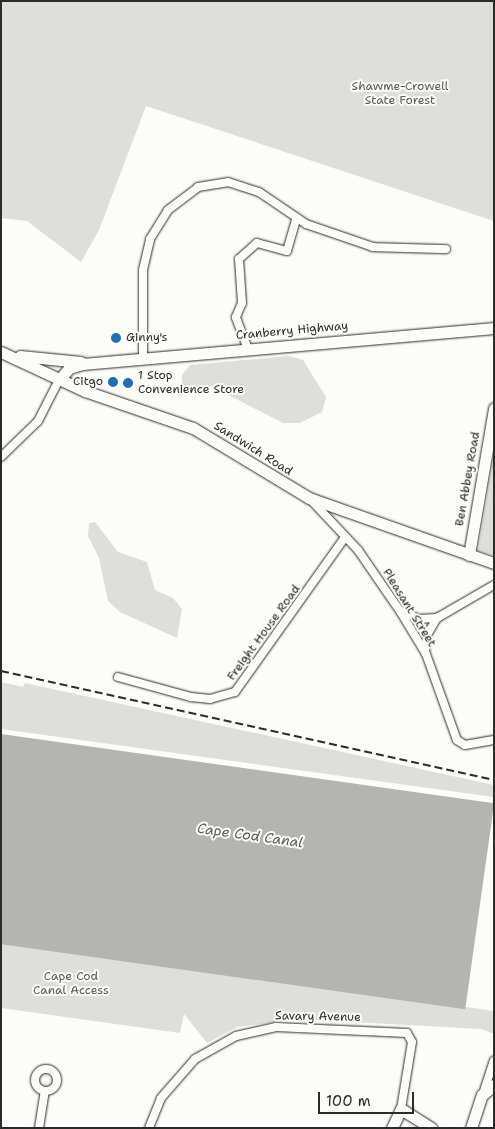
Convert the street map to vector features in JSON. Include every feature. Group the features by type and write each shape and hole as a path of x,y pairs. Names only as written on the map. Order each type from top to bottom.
{"main road":[{"name":"Cranberry Highway","path":"59,380 73,366 93,363 494,328"},
{"name":"Cranberry Highway","path":"2,352 93,363"},
{"name":"Sandwich Road","path":"2,352 59,380 185,425 309,498 494,563"},
{"name":"Ben Abbey Road","path":"469,555 494,408"},
{"path":"471,1128 482,1095 494,1085"},
{"path":"392,1128 401,1109 431,1128"}],"street":[{"path":"143,359 143,270 150,239 168,210 198,187 228,182 275,199 296,219 372,247 446,248"},
{"path":"248,349 236,317 242,303 239,259 257,243 287,251 296,219"},
{"path":"1,457 38,421 59,380"},
{"name":"Pleasant Street","path":"309,498 344,537 400,611 426,654 457,740 470,745 494,740"},
{"name":"Freight House Road","path":"118,677 191,697 210,699 235,692 344,537"},
{"path":"400,611 419,619 437,618 494,585"},
{"path":"426,654 426,636 437,618"},
{"name":"Savary Avenue","path":"149,1128 161,1098 186,1067 244,1033 310,1026 410,1035 401,1109"},
{"path":"482,1095 494,1060"},
{"path":"39,1128 45,1092"}],"green space":[{"name":"Shawme-Crowell State Forest","path":"1,1 494,1 494,221 146,106 99,230 81,262 27,221 1,218"},
{"path":"289,356 303,360 326,397 322,412 300,423 283,423 211,386 190,391 182,383 182,375 190,365"},
{"path":"494,455 494,555 478,551"},
{"path":"95,522 118,552 147,562 155,590 173,598 182,609 177,638 120,612 108,601 99,558 88,536 89,523"},
{"path":"1,682 23,687 25,683 494,785 494,797 1,729"},
{"name":"Cape Cod Canal Access","path":"1,940 494,1011 494,1034 481,1029 298,1019 237,1027 207,1043 184,1014 180,1033 1,1008"}],"water":[{"name":"Cape Cod Canal","path":"1,734 494,803 465,1009 1,944"}],"railway":[{"path":"1,671 494,780"}],"place":[{"name":"Ginny's","path":"116,338"},
{"name":"Citgo","path":"113,382"},
{"name":"1 Stop Convenience Store","path":"128,383"}]}
